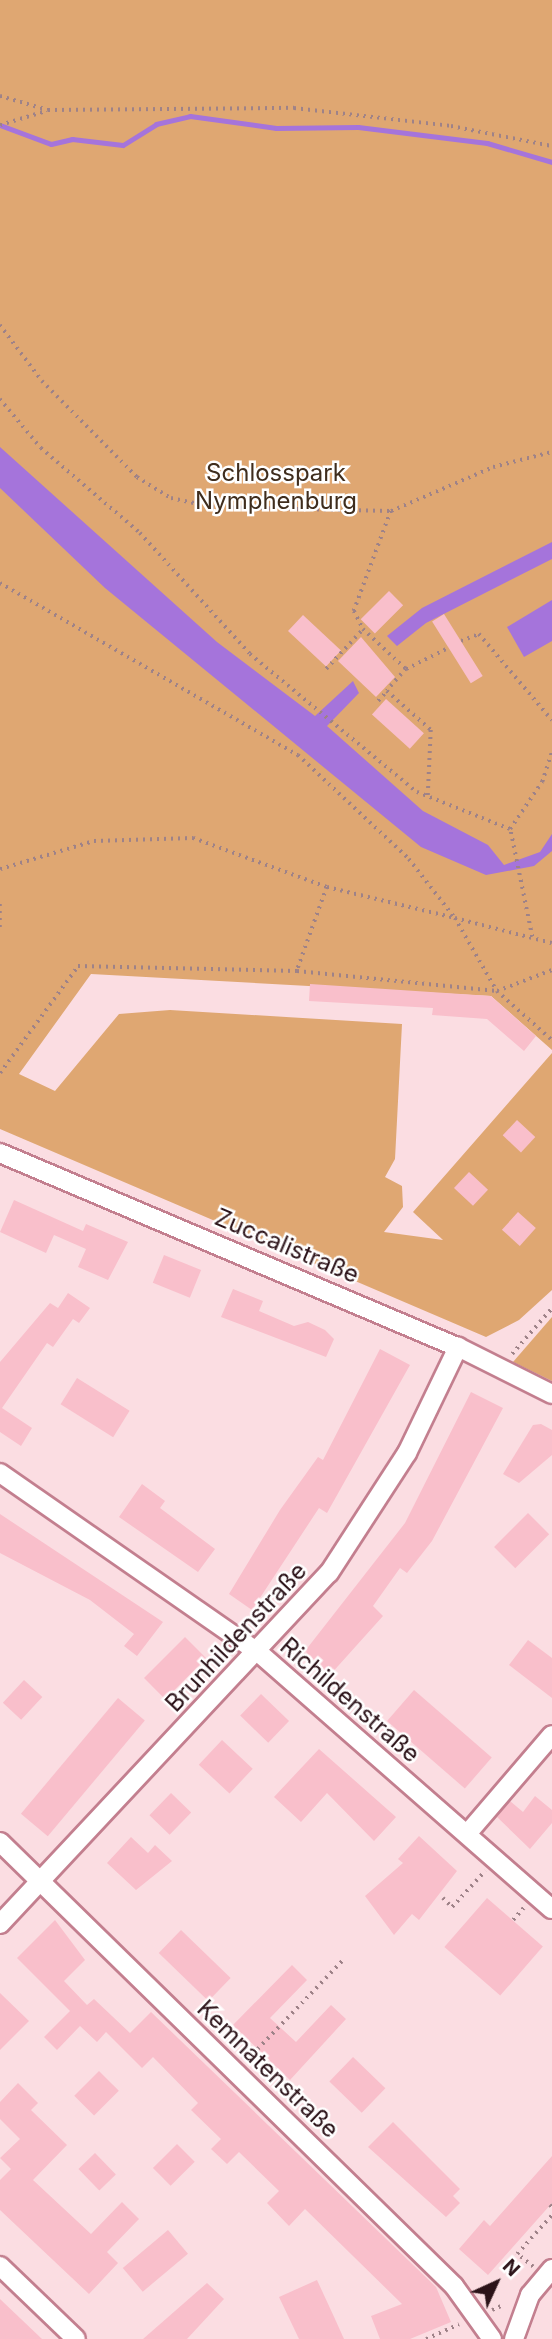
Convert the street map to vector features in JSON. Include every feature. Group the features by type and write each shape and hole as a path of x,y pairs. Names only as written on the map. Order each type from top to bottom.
{"street":[{"name":"Zuccalistraße","path":"0,1153 458,1347 501,1366 552,1394"},
{"name":"Brunhildenstraße","path":"0,1924 258,1652 356,1536 407,1453 458,1347"},
{"name":"Richildenstraße","path":"0,1473 258,1652 552,1909"},
{"path":"467,1834 552,1735"},
{"name":"Kemnatenstraße","path":"0,1842 454,2286 492,2339"},
{"path":"0,2266 76,2339"},
{"path":"514,2339 543,2269"}],"path":[{"path":"0,96 48,110 294,108 451,126 552,146"},
{"path":"1,125 48,110"},
{"path":"0,325 42,381 137,477 171,498 212,506 391,511 493,467 552,453"},
{"path":"0,400 41,448 140,533 250,654 428,797 510,829"},
{"path":"391,511 354,611 363,629 407,669"},
{"path":"0,583 298,755 409,859 455,918 497,991 552,1040"},
{"path":"326,669 363,629"},
{"path":"461,641 479,634 552,720"},
{"path":"378,701 407,669 448,648"},
{"path":"387,691 431,730 428,797"},
{"path":"532,937 522,874 510,829 542,782 552,752"},
{"path":"0,869 94,841 192,838 327,887 552,943"},
{"path":"297,971 327,887"},
{"path":"0,904 0,928"},
{"path":"0,1073 78,966 297,971 497,991 552,970"},
{"path":"501,1366 552,1308"},
{"path":"443,1898 452,1907 469,1888"},
{"path":"513,1920 517,1915"},
{"path":"236,2072 343,1960"},
{"path":"543,2269 517,2254 552,2215"},
{"path":"527,2231 533,2236"},
{"path":"426,2339 456,2325"}],"green space":[{"name":"Schlosspark Nymphenburg","path":"0,0 552,0 552,1050 491,996 91,974 19,1074 55,1091 119,1014 170,1010 402,1024 395,1159 385,1177 402,1186 403,1207 384,1232 443,1240 413,1212 552,1053 552,1290 519,1320 486,1337 0,1129"},
{"path":"552,1317 552,1381 513,1362"}],"shaded area":[{"path":"0,447 217,642 315,716 353,681 359,693 327,726 423,811 488,845 504,865 540,852 552,834 552,851 534,866 486,875 421,847 105,588 0,488"},
{"path":"552,542 552,559 426,623 397,646 387,636 422,608"},
{"path":"552,600 552,641 524,657 507,627"}],"building":[{"path":"389,591 403,605 375,633 361,619"},
{"path":"444,614 483,676 471,683 432,621"},
{"path":"303,615 341,650 326,667 288,631"},
{"path":"361,637 395,677 376,697 338,661"},
{"path":"386,699 424,733 410,749 372,715"},
{"path":"310,984 491,996 536,1036 524,1051 487,1019 432,1015 433,1008 309,1001"},
{"path":"517,1120 535,1137 521,1152 503,1135"},
{"path":"469,1172 488,1190 473,1206 454,1188"},
{"path":"14,1200 83,1231 86,1224 128,1242 108,1280 78,1267 86,1249 54,1235 46,1253 0,1232"},
{"path":"518,1212 536,1228 520,1246 502,1230"},
{"path":"164,1255 201,1270 190,1298 153,1283"},
{"path":"233,1289 263,1301 259,1311 294,1326 308,1322 325,1330 334,1339 326,1357 221,1317"},
{"path":"68,1293 90,1308 79,1323 73,1319 53,1347 47,1343 2,1408 32,1428 21,1446 0,1432 0,1362 50,1303 58,1308"},
{"path":"380,1349 410,1365 327,1513 319,1508 252,1610 229,1594 280,1510 318,1457 323,1460"},
{"path":"77,1378 130,1411 113,1437 61,1404"},
{"path":"471,1392 503,1408 432,1541 407,1573 400,1568 373,1606 383,1616 330,1675 305,1651 405,1523"},
{"path":"541,1424 552,1430 552,1455 519,1483 503,1474 533,1425"},
{"path":"142,1484 165,1501 160,1508 215,1549 198,1572 119,1517"},
{"path":"528,1513 549,1534 515,1568 494,1547"},
{"path":"0,1514 163,1622 137,1656 124,1646 134,1634 90,1600 0,1553"},
{"path":"185,1637 206,1658 165,1699 144,1678"},
{"path":"528,1640 552,1658 552,1698 509,1665"},
{"path":"24,1680 42,1697 21,1720 3,1703"},
{"path":"414,1690 492,1758 465,1789 387,1721"},
{"path":"261,1694 289,1721 268,1743 240,1716"},
{"path":"118,1698 145,1720 48,1836 21,1814"},
{"path":"222,1740 253,1769 230,1794 199,1765"},
{"path":"319,1749 396,1817 374,1841 327,1793 301,1822 274,1797"},
{"path":"171,1793 191,1812 170,1835 149,1815"},
{"path":"535,1796 552,1810 552,1823 530,1849 497,1817 510,1801 523,1812"},
{"path":"419,1836 457,1871 419,1920 412,1914 394,1935 365,1896 403,1863 398,1859"},
{"path":"131,1837 148,1853 155,1845 172,1861 136,1890 107,1863"},
{"path":"487,1898 543,1947 500,1996 444,1947"},
{"path":"55,1920 85,1960 64,1981 87,2005 94,1999 130,2033 151,2012 436,2287 451,2322 410,2339 380,2339 371,2316 402,2304 305,2209 289,2226 267,2203 279,2191 239,2152 227,2164 211,2149 221,2139 191,2110 198,2103 153,2057 142,2068 106,2032 97,2042 80,2026 57,2050 44,2037 70,2011 17,1958"},
{"path":"181,1930 231,1978 208,2001 159,1953"},
{"path":"292,1965 307,1980 270,2018 296,2042 331,2005 346,2019 290,2080 233,2025"},
{"path":"0,1993 29,2021 0,2050"},
{"path":"353,2057 385,2088 362,2113 329,2081"},
{"path":"99,2071 119,2091 94,2116 74,2096"},
{"path":"18,2083 38,2103 31,2110 67,2145 33,2180 91,2234 122,2202 139,2219 107,2252 118,2263 89,2294 0,2210 0,2180 11,2169 0,2158 20,2139 0,2119 0,2102"},
{"path":"393,2122 460,2189 453,2196 460,2203 446,2217 368,2147"},
{"path":"177,2144 195,2162 171,2186 153,2168"},
{"path":"95,2153 116,2175 99,2191 78,2169"},
{"path":"552,2156 552,2203 488,2275 459,2249 484,2220 490,2226"},
{"path":"168,2230 188,2254 143,2292 123,2268"},
{"path":"317,2280 344,2339 299,2339 279,2297"},
{"path":"207,2283 224,2299 187,2339 143,2339"},
{"path":"0,2299 42,2339 0,2339"}],"waterway":[{"path":"0,125 51,144 72,139 123,145 156,124 190,116 276,128 358,127 487,143 552,162"}]}
